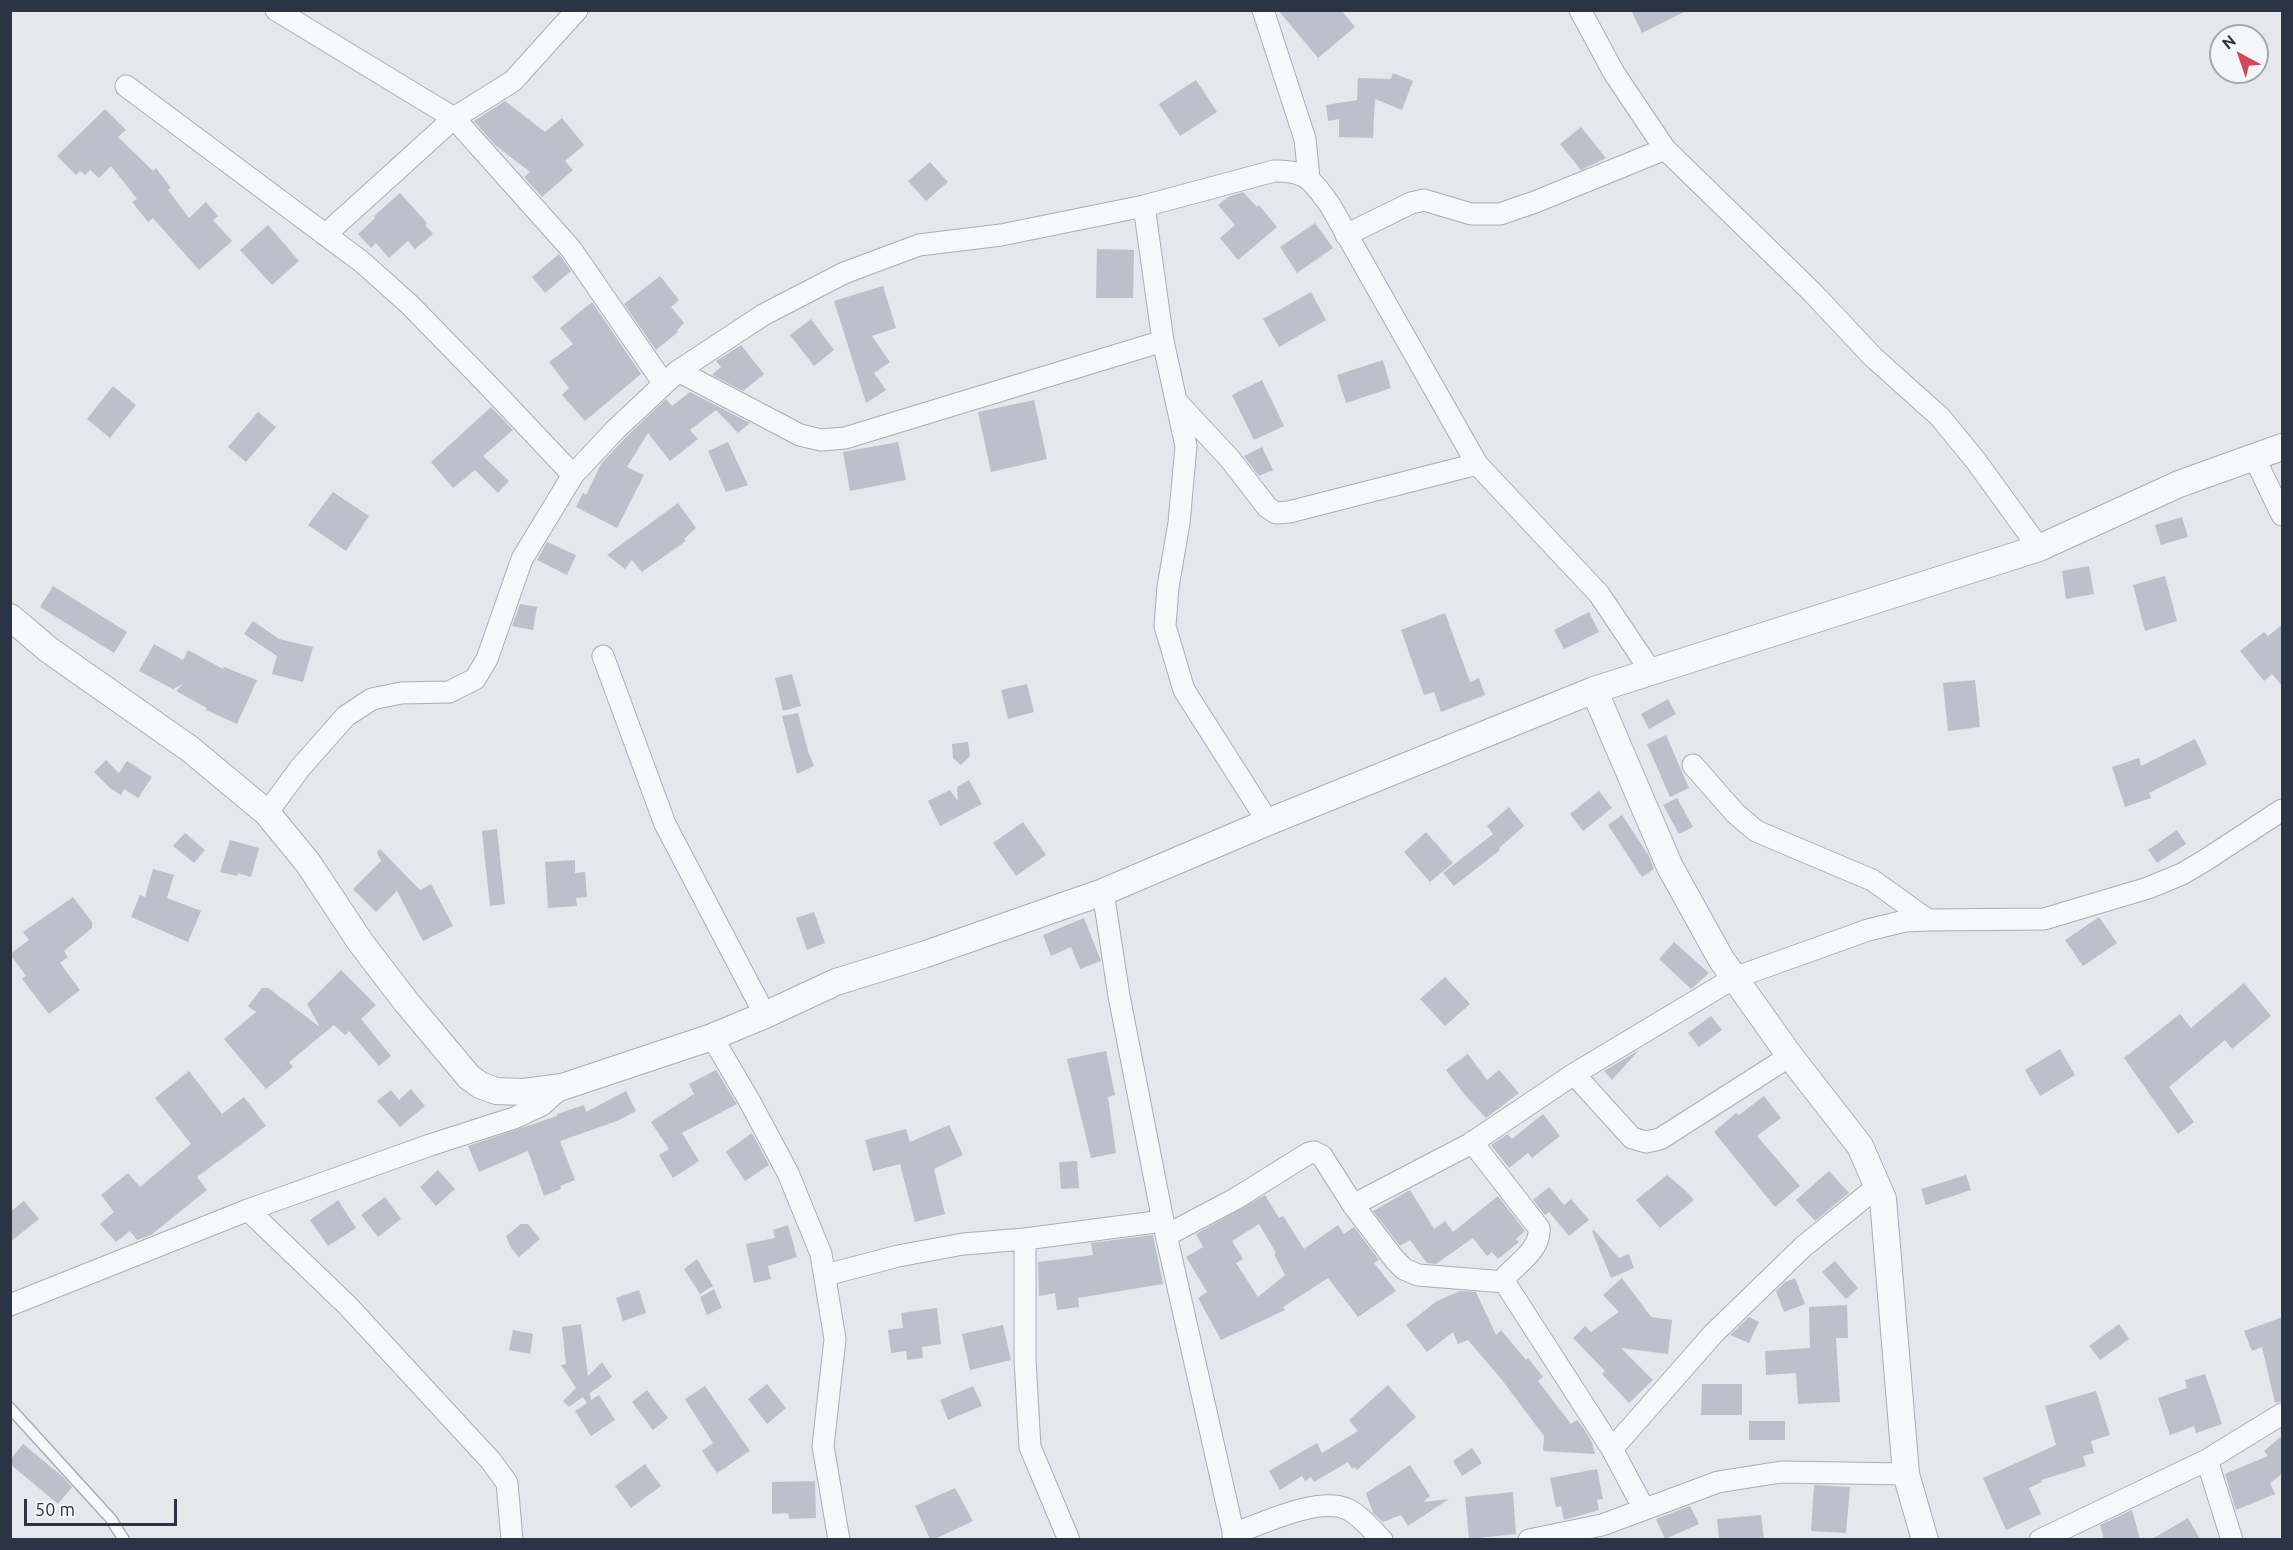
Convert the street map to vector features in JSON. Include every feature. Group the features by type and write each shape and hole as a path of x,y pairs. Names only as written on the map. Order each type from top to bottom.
{"street":[{"path":"276,10 454,118 571,249 671,377 800,435 821,440 845,438 1163,341"},
{"path":"325,235 454,118 513,81 577,10"},
{"path":"1263,10 1305,139 1309,177"},
{"path":"1580,10 1614,73 1665,149 1812,292 1873,357 1940,417 1976,461 2039,548"},
{"path":"126,86 362,262 410,305 573,475"},
{"path":"1346,235 1411,203 1424,200 1471,214 1500,214 1665,149"},
{"path":"267,813 300,768 346,716 372,699 401,693 449,692 475,679 487,659 522,559 573,475 616,429 671,377 763,315 844,273 919,245 1001,235 1144,206 1274,171 1292,170 1309,177 1330,205 1478,464 1599,594 1652,673"},
{"path":"1144,206 1163,341 1186,446 1179,523 1168,587 1165,626 1184,690 1268,822"},
{"path":"1176,402 1230,459 1267,507 1276,513 1289,512 1478,464"},
{"path":"10,617 49,650 190,749 267,813 309,863 361,943 407,1003 469,1077 480,1085 496,1091 524,1092 562,1086 712,1036 765,1016 836,982 923,955 1103,892 1268,822 1594,690 2039,548 2180,484 2283,447"},
{"path":"2254,457 2283,514"},
{"path":"603,656 665,824 765,1016"},
{"path":"1594,690 1670,867 1721,959 1790,1056 1860,1146 1882,1199 1888,1246 1906,1474 1924,1539"},
{"path":"1693,765 1735,813 1756,831 1872,880 1928,920"},
{"path":"1353,1205 1472,1142 1574,1074 1734,978 1868,930 1905,921 2044,918 2148,888 2182,874 2283,810"},
{"path":"1103,892 1119,996 1165,1228 1234,1537 1312,1507 1333,1505 1348,1509 1382,1539"},
{"path":"712,1036 788,1173 821,1254 835,1339 824,1446 839,1539"},
{"path":"1574,1074 1632,1138 1646,1142 1660,1139 1790,1056"},
{"path":"10,1305 248,1210 430,1145 514,1118 542,1105 562,1086"},
{"path":"1472,1142 1539,1228 1540,1237 1537,1245 1508,1275 1505,1282"},
{"path":"826,1275 898,1256 963,1244 1165,1228 1235,1199 1314,1152 1322,1156 1353,1205 1404,1269 1418,1275 1505,1282"},
{"path":"1612,1449 1714,1334 1804,1246 1877,1187"},
{"path":"248,1210 348,1306 491,1461 507,1483 512,1539"},
{"path":"1025,1239 1026,1360 1030,1447 1069,1539"},
{"path":"1505,1282 1612,1449 1644,1509"},
{"path":"2040,1539 2207,1460 2283,1414"},
{"path":"2207,1460 2232,1539"},
{"path":"1529,1539 1602,1525 1718,1482 1781,1472 1906,1474"}],"lane":[{"path":"10,1408 111,1519 124,1539"}],"building":[{"path":"1278,10 1341,10 1355,27 1318,58"},
{"path":"1631,10 1688,10 1642,33"},
{"path":"1393,73 1413,81 1402,110 1375,99 1373,138 1339,137 1339,119 1328,121 1326,105 1357,100 1358,78 1391,79"},
{"path":"1196,80 1217,112 1180,136 1159,104"},
{"path":"505,101 545,132 562,118 584,145 565,161 573,170 542,197 524,177 530,172 495,145 474,121"},
{"path":"105,109 126,130 118,137 153,171 156,168 171,188 168,190 189,218 206,202 218,216 213,220 232,241 199,270 153,218 148,222 132,202 137,199 111,166 99,178 90,170 85,175 80,171 76,175 57,156"},
{"path":"1581,127 1606,158 1581,170 1560,144"},
{"path":"930,162 948,182 926,201 908,181"},
{"path":"1243,192 1257,207 1259,205 1277,227 1238,260 1220,238 1235,225 1218,205 1228,197"},
{"path":"400,193 427,223 425,225 433,234 415,249 408,241 389,258 376,243 371,248 358,234"},
{"path":"1315,223 1333,248 1297,273 1280,247"},
{"path":"268,225 299,261 272,285 240,250"},
{"path":"1097,249 1134,250 1133,298 1096,298"},
{"path":"559,254 571,271 545,293 532,277"},
{"path":"660,276 679,300 671,307 684,323 677,330 678,332 656,350 624,304"},
{"path":"883,286 896,328 872,336 890,362 874,373 886,390 866,403 834,301"},
{"path":"1311,292 1326,320 1279,347 1263,319"},
{"path":"592,302 641,374 585,421 562,395 569,388 549,362 573,344 560,328"},
{"path":"811,319 834,350 814,366 790,335"},
{"path":"741,345 764,374 743,391 712,375 721,367 716,361"},
{"path":"1383,360 1391,388 1346,403 1337,375"},
{"path":"1262,380 1284,426 1254,440 1232,395"},
{"path":"113,386 136,405 110,438 87,419"},
{"path":"690,392 750,423 738,433 716,410 690,430 698,439 670,461 648,433 627,467 644,475 617,528 576,507 583,493 586,495 601,464 625,438 666,399 672,406"},
{"path":"1034,400 1047,459 991,472 978,412"},
{"path":"491,407 513,430 483,456 509,481 498,493 475,470 453,488 431,462"},
{"path":"258,412 276,427 246,462 228,447"},
{"path":"728,442 748,485 726,492 708,451"},
{"path":"898,442 906,480 850,491 843,452"},
{"path":"1262,447 1273,470 1259,476 1244,456"},
{"path":"333,492 369,516 346,551 308,525"},
{"path":"678,503 696,528 684,539 686,541 642,572 632,560 625,569 607,555"},
{"path":"2182,517 2188,537 2161,545 2155,525"},
{"path":"547,542 576,555 567,575 537,560"},
{"path":"2089,566 2094,594 2066,599 2062,571"},
{"path":"2165,576 2177,621 2145,631 2133,585"},
{"path":"53,586 127,632 114,653 40,607"},
{"path":"520,604 537,607 533,630 512,626"},
{"path":"1589,612 1599,632 1564,649 1554,630"},
{"path":"1445,613 1470,682 1479,678 1485,695 1441,712 1434,692 1424,695 1401,630"},
{"path":"253,621 279,639 313,647 303,682 272,674 277,656 244,634"},
{"path":"2283,624 2283,687 2272,674 2264,681 2240,651 2264,632 2268,636"},
{"path":"154,644 183,660 188,650 223,669 224,667 257,680 237,724 206,710 207,708 176,691 183,684 173,689 139,671"},
{"path":"792,674 801,706 783,711 775,678"},
{"path":"1975,680 1980,727 1948,731 1943,683"},
{"path":"1027,684 1034,712 1008,719 1001,690"},
{"path":"1668,699 1676,714 1649,729 1641,714"},
{"path":"798,713 814,766 797,774 782,716"},
{"path":"1666,735 1689,788 1670,797 1647,744"},
{"path":"2195,739 2207,764 2149,793 2151,798 2125,807 2112,767 2139,758 2141,766"},
{"path":"968,742 970,756 961,765 953,758 952,744"},
{"path":"106,760 119,773 127,761 152,777 138,798 124,789 121,795 110,788 94,772"},
{"path":"969,780 982,804 940,826 928,801 950,790 958,801 957,787"},
{"path":"1599,791 1612,808 1583,831 1570,814"},
{"path":"1677,798 1693,827 1679,834 1663,805"},
{"path":"1509,807 1524,826 1499,848 1500,850 1454,886 1443,873 1493,834 1487,826"},
{"path":"1622,815 1649,856 1654,869 1642,877 1608,825"},
{"path":"1023,822 1046,855 1016,876 993,843"},
{"path":"497,829 505,904 490,906 482,831"},
{"path":"2177,830 2186,844 2157,863 2148,850"},
{"path":"1426,832 1453,863 1430,882 1404,852"},
{"path":"185,833 205,850 194,863 173,846"},
{"path":"230,840 259,848 251,877 238,873 237,876 220,872"},
{"path":"380,849 420,890 431,884 453,926 423,941 397,891 376,912 353,889 381,861 377,852"},
{"path":"575,860 575,873 585,872 587,897 576,898 577,906 548,908 545,862"},
{"path":"153,869 174,875 167,898 201,911 188,942 131,917 140,895 145,897"},
{"path":"73,897 92,922 92,928 64,951 68,957 60,963 80,990 49,1014 22,979 26,976 10,954 29,940 23,932"},
{"path":"814,912 825,943 807,950 796,918"},
{"path":"2099,917 2117,943 2083,966 2065,940"},
{"path":"1084,918 1101,961 1080,969 1071,947 1051,956 1043,935"},
{"path":"1674,942 1709,973 1691,989 1659,959"},
{"path":"341,970 376,1005 361,1019 391,1056 379,1066 349,1031 345,1035 334,1025 289,1062 293,1067 266,1089 224,1039 256,1012 248,1006 262,988 268,988 320,1027 307,1004"},
{"path":"1445,977 1470,1004 1445,1026 1420,999"},
{"path":"2244,983 2271,1016 2232,1049 2225,1040 2169,1087 2194,1122 2178,1134 2124,1058 2180,1014 2191,1028"},
{"path":"1711,1016 1722,1030 1699,1047 1688,1033"},
{"path":"2060,1049 2075,1075 2040,1096 2025,1070"},
{"path":"1639,1050 1612,1080 1604,1071"},
{"path":"1106,1051 1115,1095 1108,1097 1116,1153 1091,1158 1067,1059"},
{"path":"1468,1054 1487,1080 1499,1070 1519,1093 1486,1118 1446,1070"},
{"path":"716,1070 737,1104 682,1133 699,1161 673,1178 659,1155 669,1149 651,1122 694,1094 689,1084"},
{"path":"189,1071 222,1114 244,1097 266,1126 197,1177 207,1190 151,1235 137,1240 130,1231 116,1242 100,1224 114,1212 101,1195 128,1173 140,1187 191,1144 155,1098"},
{"path":"411,1089 425,1106 400,1127 377,1101 391,1090 399,1100"},
{"path":"626,1091 636,1111 617,1121 560,1141 575,1180 560,1186 561,1189 544,1196 528,1151 479,1172 468,1146 584,1105 586,1112"},
{"path":"1764,1096 1781,1118 1757,1136 1800,1186 1775,1207 1714,1132 1736,1113 1739,1115"},
{"path":"1543,1114 1560,1136 1532,1158 1528,1153 1509,1168 1491,1145 1508,1134 1512,1139"},
{"path":"949,1125 963,1155 934,1169 945,1214 915,1222 900,1164 873,1171 865,1140 906,1129 910,1142"},
{"path":"752,1133 769,1165 745,1181 726,1152"},
{"path":"1077,1161 1079,1188 1061,1189 1059,1162"},
{"path":"438,1170 455,1189 436,1206 420,1187"},
{"path":"1829,1171 1849,1193 1815,1221 1796,1200"},
{"path":"1667,1175 1694,1200 1660,1228 1636,1200"},
{"path":"1966,1175 1971,1190 1926,1205 1921,1189"},
{"path":"1549,1187 1564,1205 1571,1199 1589,1220 1569,1236 1549,1212 1545,1215 1533,1200"},
{"path":"1410,1190 1434,1229 1445,1221 1453,1232 1498,1196 1525,1231 1516,1239 1519,1242 1498,1259 1492,1252 1487,1256 1473,1238 1436,1264 1427,1263 1410,1240 1400,1246 1373,1211"},
{"path":"1265,1195 1279,1218 1283,1216 1304,1249 1338,1225 1344,1234 1354,1227 1379,1260 1374,1263 1396,1291 1358,1317 1328,1278 1283,1307 1285,1310 1221,1340 1198,1298 1207,1292 1186,1257 1203,1247 1196,1234","holes":["1259,1224 1276,1253 1274,1254 1285,1275 1258,1297 1236,1263 1243,1259 1232,1241"]},
{"path":"385,1197 401,1219 378,1237 361,1215"},
{"path":"338,1200 356,1228 328,1246 310,1220"},
{"path":"24,1201 39,1219 10,1242 10,1212"},
{"path":"521,1224 528,1224 540,1239 519,1257 511,1248 506,1236"},
{"path":"788,1225 797,1257 768,1266 771,1279 754,1283 746,1244 775,1238 773,1230"},
{"path":"1594,1230 1619,1258 1629,1254 1634,1268 1611,1278 1592,1231"},
{"path":"1153,1235 1163,1284 1078,1298 1079,1307 1057,1310 1055,1293 1039,1296 1038,1262 1093,1255 1091,1243"},
{"path":"697,1259 713,1286 700,1294 684,1269"},
{"path":"1835,1261 1858,1288 1846,1299 1822,1272"},
{"path":"1622,1278 1651,1317 1672,1320 1668,1354 1621,1348 1653,1380 1629,1403 1602,1374 1605,1371 1573,1338 1585,1326 1591,1332 1619,1312 1603,1295"},
{"path":"1795,1278 1805,1304 1784,1312 1776,1291 1785,1282"},
{"path":"714,1289 722,1308 707,1315 700,1297"},
{"path":"639,1290 646,1313 623,1321 616,1298"},
{"path":"1460,1291 1476,1292 1496,1335 1501,1330 1526,1360 1528,1358 1543,1377 1538,1381 1571,1424 1577,1420 1584,1429 1592,1442 1595,1454 1543,1451 1544,1436 1502,1380 1468,1340 1458,1344 1453,1332 1427,1352 1406,1325 1437,1301"},
{"path":"1847,1305 1848,1338 1836,1338 1840,1402 1798,1404 1796,1373 1766,1375 1765,1351 1810,1348 1809,1307"},
{"path":"937,1308 941,1344 922,1347 923,1358 907,1360 906,1351 891,1353 888,1330 903,1328 901,1313"},
{"path":"1749,1317 1759,1322 1749,1343 1730,1335"},
{"path":"2283,1317 2283,1401 2275,1403 2262,1347 2252,1351 2244,1331"},
{"path":"581,1324 588,1376 602,1362 612,1377 590,1393 591,1400 599,1395 615,1420 591,1436 575,1411 587,1403 583,1397 569,1407 563,1401 576,1388 561,1365 566,1364 562,1327"},
{"path":"2119,1324 2129,1339 2100,1360 2089,1346"},
{"path":"1003,1325 1011,1360 970,1370 962,1334"},
{"path":"513,1330 533,1334 530,1354 509,1350"},
{"path":"2205,1374 2222,1424 2196,1433 2194,1426 2170,1435 2158,1398 2187,1388 2185,1380"},
{"path":"767,1384 786,1408 767,1424 748,1399"},
{"path":"1702,1384 1742,1384 1742,1415 1701,1415"},
{"path":"1388,1385 1416,1417 1357,1470 1355,1467 1352,1469 1348,1462 1314,1482 1311,1477 1305,1481 1302,1476 1280,1490 1269,1471 1317,1443 1322,1453 1358,1431 1349,1420"},
{"path":"705,1386 750,1451 717,1473 702,1451 713,1443 685,1399"},
{"path":"973,1386 982,1406 948,1420 940,1400"},
{"path":"647,1390 668,1418 653,1430 632,1402"},
{"path":"2096,1391 2110,1435 2091,1441 2094,1453 2083,1456 2086,1466 2041,1480 2042,1482 2029,1488 2041,1514 2006,1530 1983,1478 2056,1445 2045,1406"},
{"path":"1749,1421 1785,1421 1785,1440 1749,1440"},
{"path":"2283,1435 2283,1473 2270,1483 2275,1494 2236,1510 2225,1474 2268,1456 2264,1451"},
{"path":"23,1444 72,1487 58,1504 10,1464 10,1460"},
{"path":"1472,1448 1482,1463 1462,1476 1453,1461"},
{"path":"645,1464 661,1486 631,1508 615,1486"},
{"path":"1410,1465 1430,1496 1423,1502 1449,1499 1408,1526 1401,1515 1383,1522 1373,1513 1366,1493"},
{"path":"1597,1469 1603,1499 1597,1500 1599,1510 1564,1520 1561,1506 1556,1507 1550,1478"},
{"path":"815,1481 816,1518 789,1519 788,1513 772,1514 772,1482"},
{"path":"1814,1485 1850,1487 1846,1533 1811,1531"},
{"path":"955,1488 973,1521 935,1539 930,1539 915,1506"},
{"path":"1513,1492 1516,1534 1469,1539 1465,1497"},
{"path":"1690,1506 1699,1524 1665,1539 1656,1519"},
{"path":"2132,1510 2140,1539 2104,1539 2100,1525"},
{"path":"1761,1515 1764,1539 1719,1539 1717,1519"},
{"path":"2188,1518 2200,1539 2152,1539"}]}
